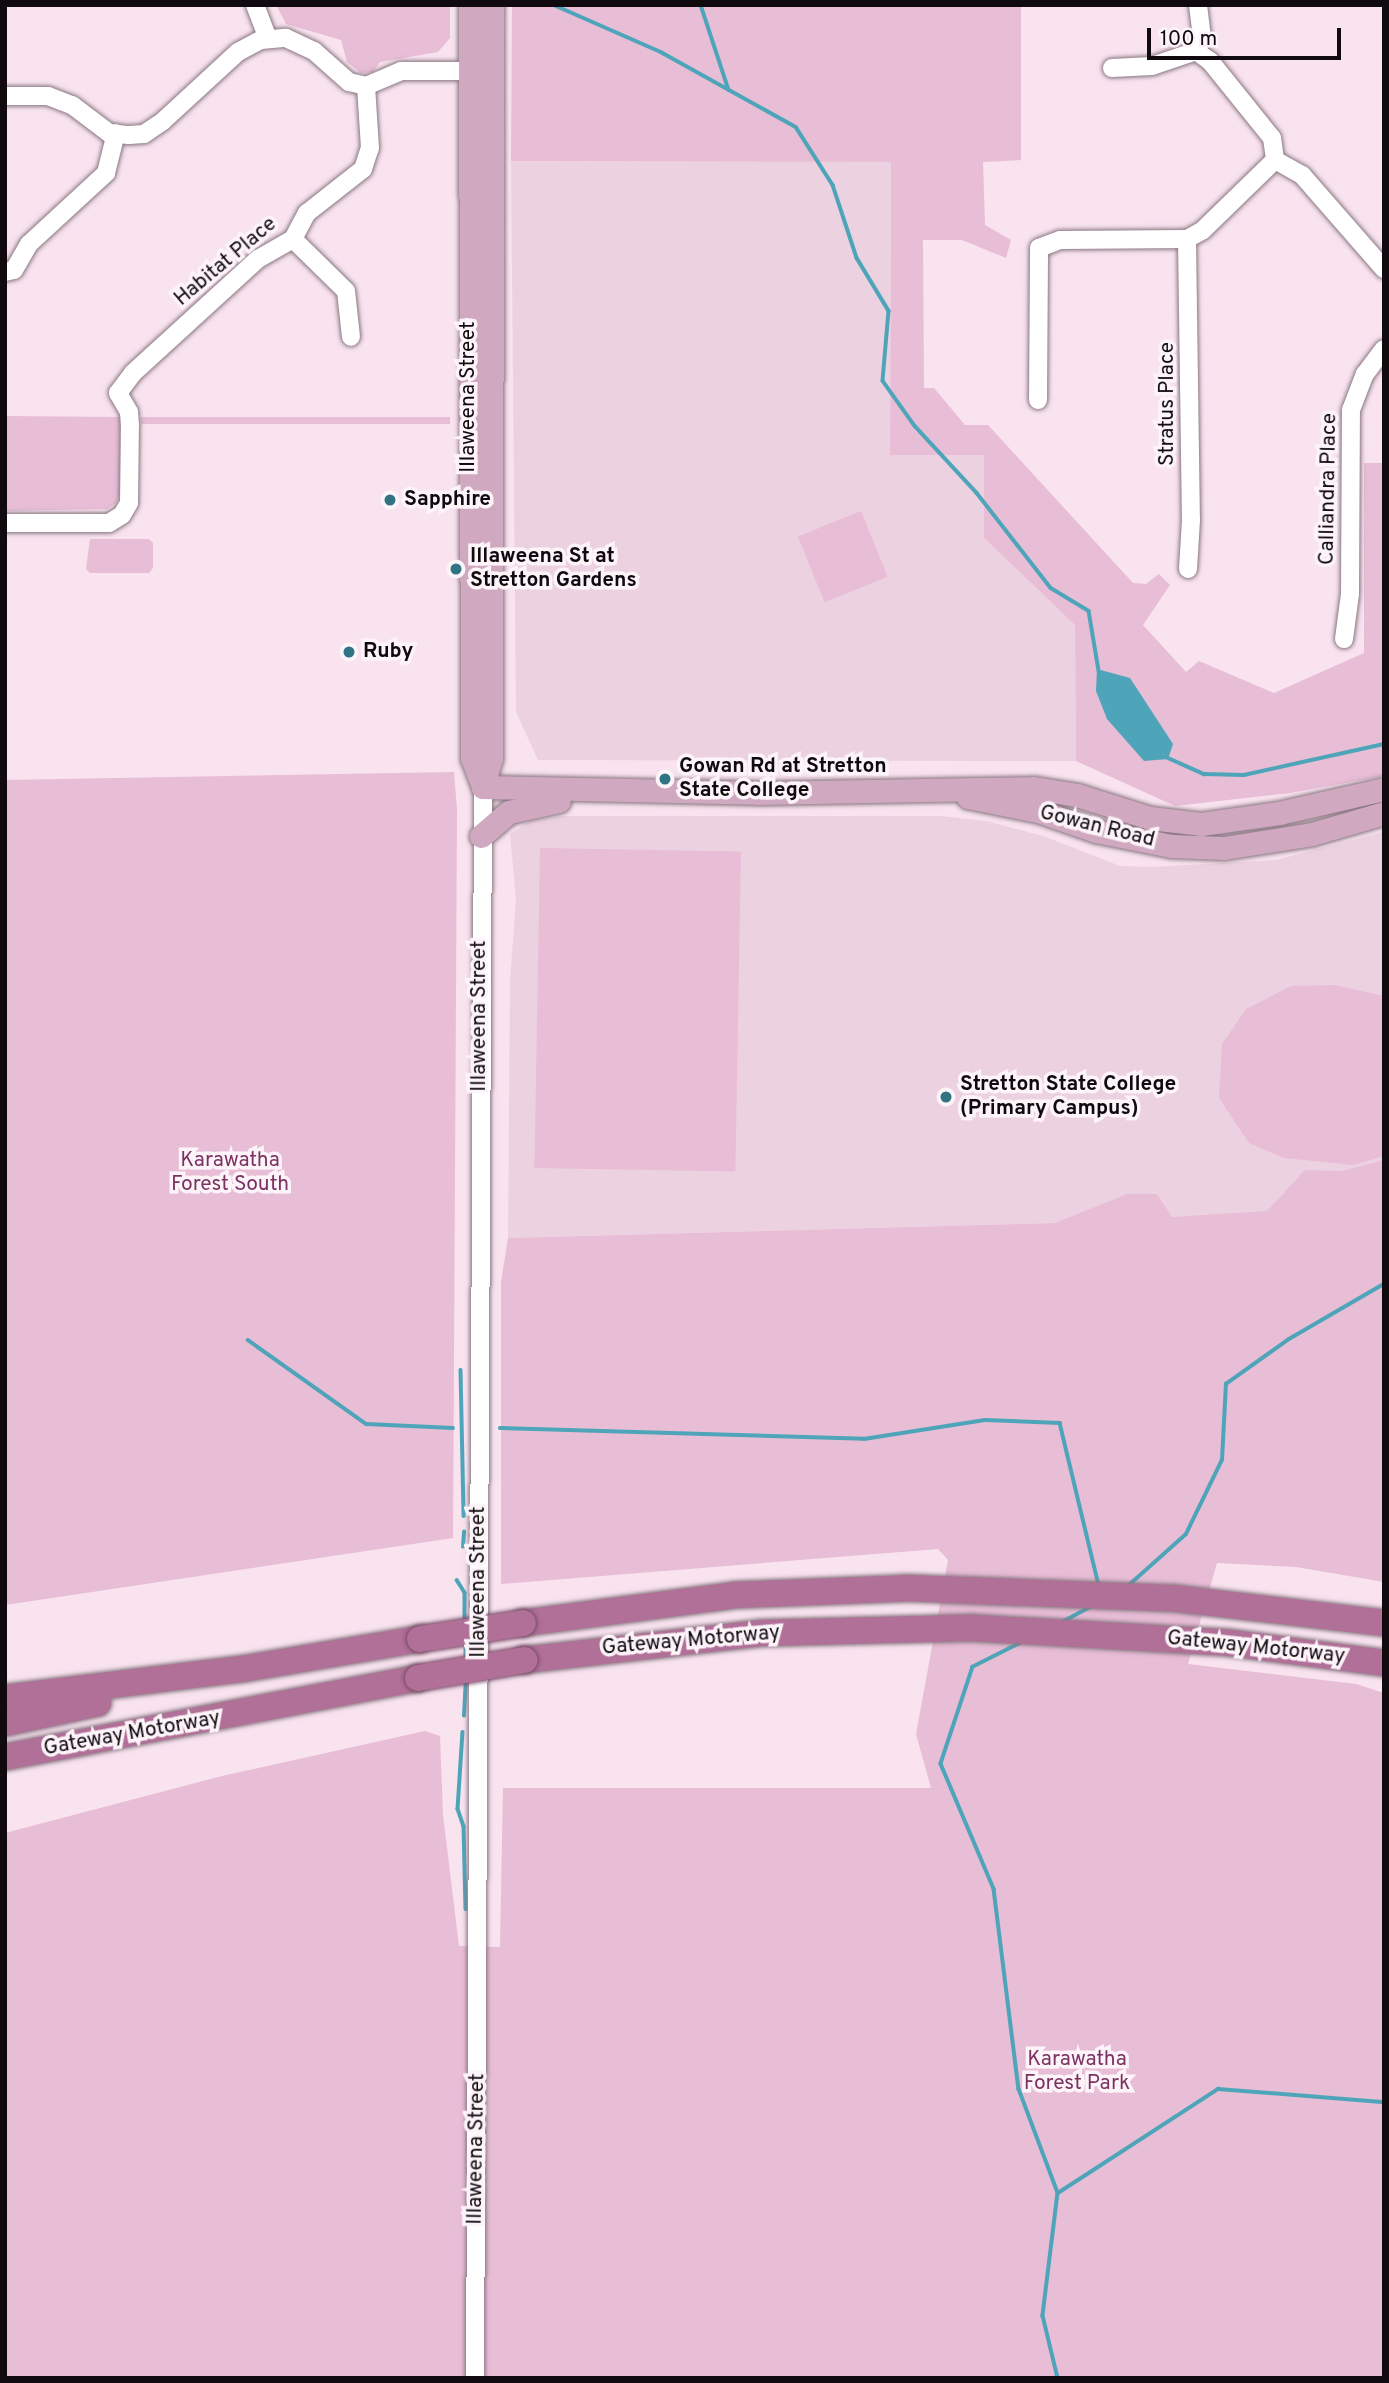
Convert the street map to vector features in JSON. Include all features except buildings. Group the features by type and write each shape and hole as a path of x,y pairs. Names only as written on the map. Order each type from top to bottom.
{"highway":[{"name":"Gateway Motorway","path":"5,1698 242,1669 523,1623 735,1595 906,1588 1067,1591 1236,1603 1384,1623"},
{"name":"Gateway Motorway","path":"5,1757 85,1745 418,1678 524,1660 720,1637 906,1628 1056,1630 1231,1643 1384,1663"},
{"path":"5,1723 214,1681 242,1669"},
{"path":"5,1768 85,1745"}],"main road":[{"name":"Illaweena Street","path":"470,5 480,71 491,184 480,435 472,758 484,787"},
{"name":"Illaweena Street","path":"480,435 469,196 480,71 492,5"},
{"path":"469,196 491,184"},
{"name":"Gowan Road","path":"484,787 620,791 934,791 1034,788 1077,795 1150,818 1201,824 1279,813 1384,789"},
{"path":"481,836 498,819 530,804 620,791"},
{"name":"Gowan Road","path":"934,791 1172,846 1242,847 1312,834 1384,813"}],"street":[{"path":"255,5 268,39"},
{"path":"1112,68 1152,66 1196,51 1202,38 1198,5"},
{"path":"5,96 48,96 116,134 144,134 238,52 268,39 286,38 314,51 349,82 366,86 401,71 480,71"},
{"path":"1196,51 1210,61 1272,138 1275,160"},
{"name":"Habitat Place","path":"5,523 110,523 121,515 129,503 129,412 118,393 133,373 258,259 292,239 307,214 363,169 370,148 366,86"},
{"path":"5,272 13,270 29,244 106,173 116,134"},
{"path":"1038,400 1039,248 1060,240 1187,239 1203,230 1275,160"},
{"path":"1275,160 1302,174 1383,266"},
{"path":"292,239 346,291 351,337"},
{"name":"Stratus Place","path":"1187,239 1191,507 1188,569"},
{"name":"Calliandra Place","path":"1344,639 1350,594 1351,410 1365,374 1384,349"},
{"name":"Illaweena Street","path":"475,2378 481,836 484,787"}],"shaded area":[{"path":"511,161 891,162 890,455 984,455 984,538 1075,625 1076,761 538,760 516,712"},
{"name":"Stretton State College (Primary Campus)","path":"562,816 941,816 987,821 1046,837 1120,866 1153,867 1276,860 1384,832 1384,1214 508,1238 510,980 516,901 510,834 530,821"}],"green space":[{"path":"276,5 450,5 450,38 438,52 380,62 373,72 361,73 347,62 341,40 286,24"},
{"path":"512,5 1021,5 1021,160 983,162 985,225 1011,240 1006,258 962,240 923,240 924,388 934,388 965,425 988,425 1133,583 1146,584 1159,574 1170,585 1143,625 1186,672 1199,661 1274,693 1364,653 1364,463 1384,463 1384,776 1290,793 1175,806 1076,761 1075,625 984,538 984,455 890,455 891,162 511,161"},
{"path":"5,416 120,417 122,490 116,503 107,509 5,511"},
{"path":"141,417 450,417 450,424 141,424"},
{"path":"861,511 888,577 825,602 798,536"},
{"path":"90,539 149,539 153,543 153,568 149,573 90,573 86,569"},
{"name":"Karawatha Forest South","path":"454,772 457,809 453,1538 5,1605 5,780"},
{"path":"540,848 741,852 735,1171 534,1168"},
{"path":"1335,985 1384,996 1384,1156 1353,1165 1284,1158 1249,1143 1219,1098 1222,1044 1246,1009 1291,986"},
{"name":"Karawatha Forest Park","path":"1384,1160 1384,1582 1296,1567 1217,1563 1188,1664 1356,1684 1384,1693 1384,2378 5,2378 5,1833 222,1776 425,1731 440,1736 443,1815 459,1946 500,1947 503,1788 931,1788 916,1734 948,1560 938,1549 501,1584 501,1282 508,1238 1055,1223 1127,1194 1157,1194 1172,1217 1267,1211 1305,1170 1342,1171"}],"water":[{"path":"1097,669 1130,678 1173,744 1168,759 1144,761 1107,719 1096,691"}],"waterway":[{"path":"554,5 661,52 796,127 833,185 857,258 889,311 883,381 915,426 977,493 1051,588 1089,611 1099,671"},
{"path":"701,5 729,90"},
{"path":"1166,757 1204,774 1244,775 1384,744"},
{"path":"1129,1585 1186,1534 1222,1460 1226,1384 1289,1339 1384,1284"},
{"path":"248,1340 366,1424 453,1428"},
{"path":"461,1370 464,1516"},
{"path":"500,1428 864,1439 985,1420 1060,1423 1099,1586"},
{"path":"463,1547 464,1532"},
{"path":"457,1580 465,1593 465,1623"},
{"path":"1062,1622 1092,1606"},
{"path":"466,1641 466,1661"},
{"path":"1021,1643 973,1667 941,1764 994,1889 1019,2089 1058,2193 1043,2316 1058,2378"},
{"path":"464,1716 466,1680"},
{"path":"463,1732 458,1809 464,1826 466,1909"},
{"path":"1058,2193 1218,2089 1384,2102"}],"place":[{"name":"Sapphire","path":"390,500"},
{"name":"Illaweena St at Stretton Gardens","path":"456,569"},
{"name":"Ruby","path":"349,652"},
{"name":"Gowan Rd at Stretton State College","path":"665,779"},
{"name":"Stretton State College (Primary Campus)","path":"946,1097"}]}
